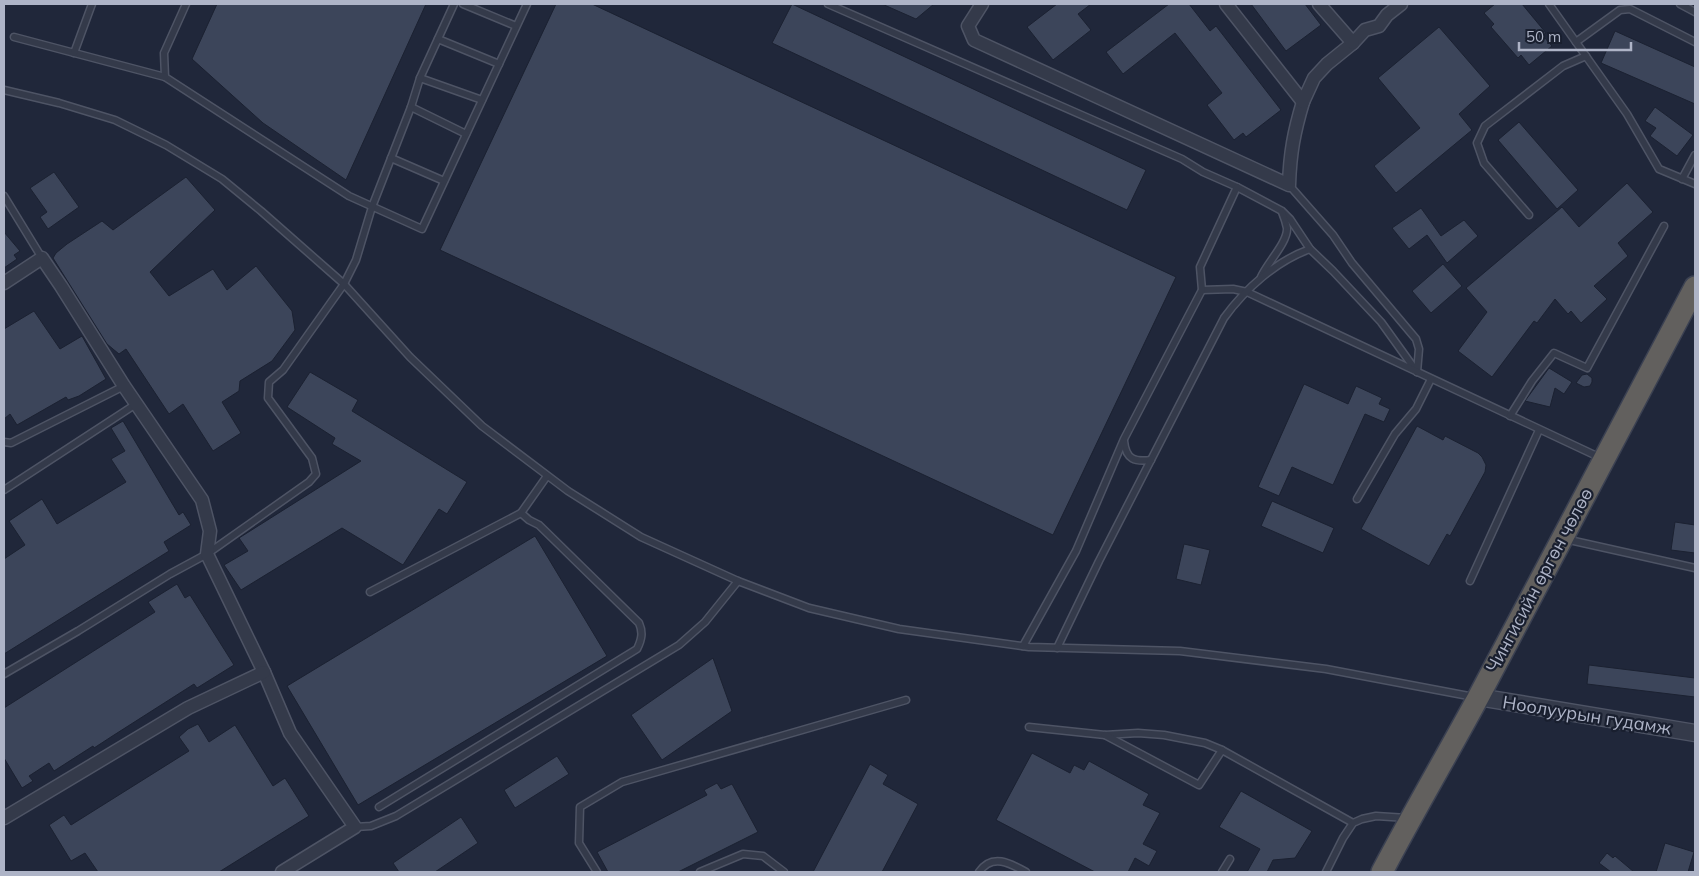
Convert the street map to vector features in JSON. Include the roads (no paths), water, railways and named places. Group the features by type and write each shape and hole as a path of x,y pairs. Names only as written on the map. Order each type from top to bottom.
{"highway":[{"name":"Чингисийн өргөн чөлөө","path":"1382,872 1478,697 1695,287"}],"street":[{"path":"982,4 968,26 974,40 1289,185 1290,151 1295,129 1303,102 1314,78 1365,30 1379,26 1400,4"},
{"path":"1226,4 1303,102"},
{"path":"1319,4 1353,42"},
{"path":"4,283 42,258 124,386 202,500 210,531 207,554 264,672 290,733 355,827 282,872"},
{"path":"4,818 188,708 264,672"},
{"name":"Ноолуурын гудамж","path":"1478,697 1695,733"}],"lane":[{"path":"74,53 92,4"},
{"path":"165,77 164,53 186,4"},
{"path":"4,674 78,632 170,574 207,554 309,482 316,474 312,458 268,398 270,382 283,370 344,284 356,260 372,207 411,108 420,78 454,4"},
{"path":"463,4 516,26"},
{"path":"14,37 165,77 349,196 422,229 527,4"},
{"path":"828,4 1182,159 1203,172 1237,187 1282,211 1290,219 1310,249 1381,322 1417,372"},
{"path":"1549,4 1627,114 1659,169 1695,184"},
{"path":"1680,4 1695,12"},
{"path":"1576,42 1620,10 1630,9 1695,42"},
{"path":"438,39 499,64"},
{"path":"1528,215 1484,164 1477,143 1486,126 1563,66 1586,56"},
{"path":"420,78 482,100"},
{"path":"4,90 59,103 115,120 166,145 222,179 344,284 410,357 482,426 568,492 641,537 738,581 809,608 899,629 1023,646 1180,651 1326,669 1478,697"},
{"path":"411,108 466,134"},
{"path":"1682,179 1695,155"},
{"path":"391,158 444,182"},
{"path":"1289,185 1416,339 1419,349 1417,372"},
{"path":"1023,646 1076,551 1124,440 1202,290 1200,268 1237,187"},
{"path":"4,196 42,258"},
{"path":"1261,279 1264,270 1285,236 1287,229 1282,211"},
{"path":"1510,416 1532,381 1554,353 1587,368 1664,226"},
{"path":"1056,648 1224,318 1239,298 1261,279 1289,257 1310,249"},
{"path":"1202,290 1234,289 1246,292 1603,459"},
{"path":"1357,499 1395,434 1416,409 1431,379"},
{"path":"4,442 11,443 124,386"},
{"path":"4,490 136,404"},
{"path":"1470,581 1539,430"},
{"path":"1124,440 1126,450 1134,460 1151,460"},
{"path":"370,592 521,513 548,476"},
{"path":"379,807 637,649 642,640 642,629 639,622 539,525 521,513"},
{"path":"1561,538 1695,568"},
{"path":"355,827 371,826 396,816 679,645 705,622 738,581"},
{"path":"597,872 579,843 580,807 622,782 906,700"},
{"path":"1029,727 1105,735 1138,733 1164,735 1205,743 1222,750 1353,823"},
{"path":"1105,735 1199,785 1222,750"},
{"path":"1326,872 1343,838 1353,823 1376,816 1410,818"},
{"path":"700,872 743,854 763,856 784,872"},
{"path":"1222,872 1230,859"},
{"path":"979,872 987,864 997,860 1006,861 1026,872"}]}
